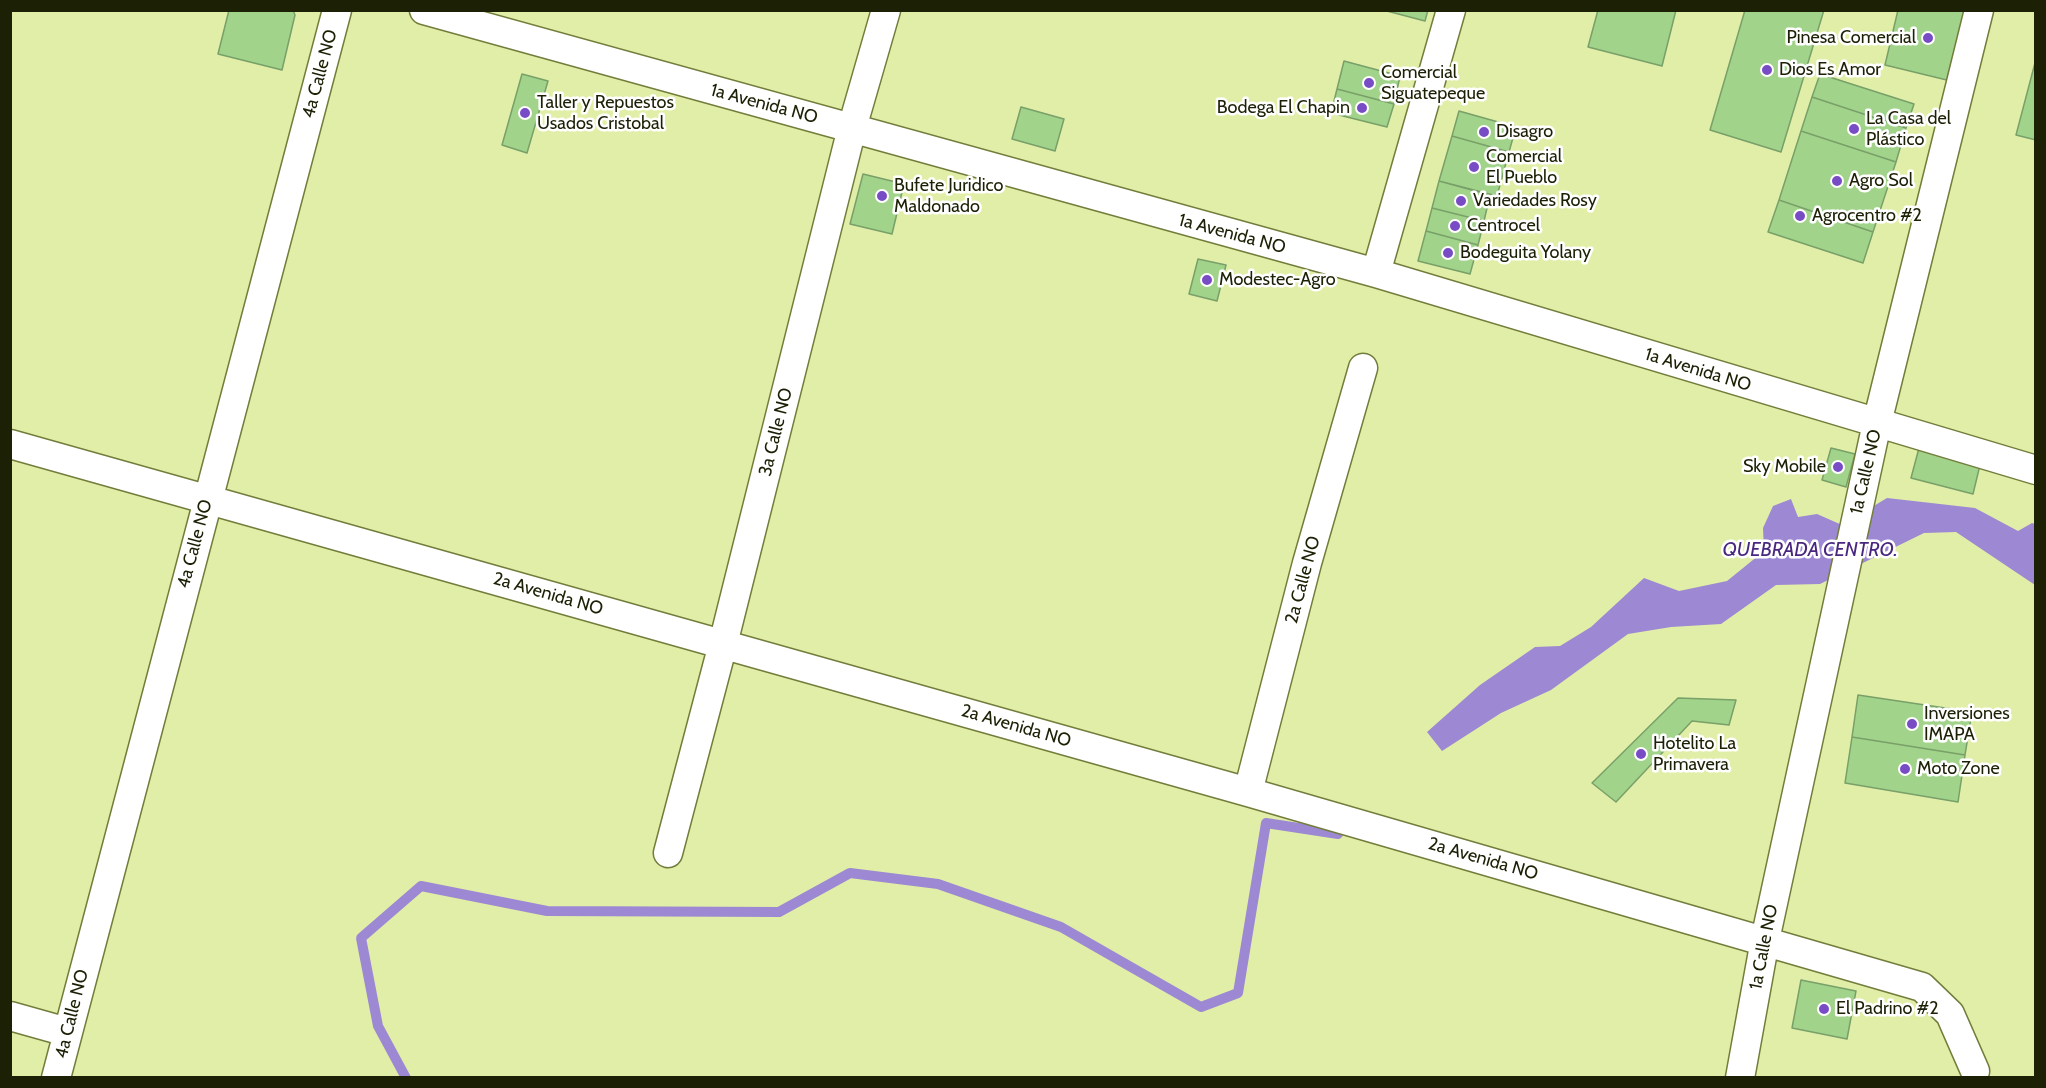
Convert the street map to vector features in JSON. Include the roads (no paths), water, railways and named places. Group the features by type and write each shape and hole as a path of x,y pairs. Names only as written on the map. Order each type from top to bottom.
{"street":[{"name":"4a Calle NO","path":"56,1077 337,10"},
{"name":"1a Avenida NO","path":"424,10 1376,273 2036,471"},
{"name":"3a Calle NO","path":"668,853 723,644 852,128 886,10"},
{"path":"1376,273 1451,10"},
{"name":"1a Calle NO","path":"1740,1077 1765,940 1836,604 1877,423 1979,10"},
{"name":"2a Calle NO","path":"1248,792 1306,563 1363,368"},
{"name":"2a Avenida NO","path":"10,444 1248,792 1922,987 1950,1014 1975,1071"},
{"path":"10,1016 67,1032"}],"water":[{"name":"QUEBRADA CENTRO.","path":"1887,498 1975,508 2018,531 2032,523 2035,524 2035,585 1956,532 1924,533 1820,584 1776,585 1721,624 1671,627 1628,634 1551,690 1501,713 1442,751 1427,732 1480,685 1535,647 1560,646 1591,627 1644,578 1679,591 1727,581 1764,551 1763,528 1773,506 1791,499 1798,517 1817,514 1842,525"}],"waterway":[{"path":"406,1078 378,1026 361,938 421,886 547,911 779,912 850,873 938,884 1061,927 1201,1007 1238,993 1266,823 1338,834"}],"place":[{"name":"Pinesa Comercial","path":"1928,38"},
{"name":"Dios Es Amor","path":"1767,70"},
{"name":"Comercial Siguatepeque","path":"1369,83"},
{"name":"Bodega El Chapin","path":"1362,108"},
{"name":"Taller y Repuestos Usados Cristobal","path":"525,113"},
{"name":"La Casa del Plástico","path":"1854,129"},
{"name":"Disagro","path":"1484,132"},
{"name":"Comercial El Pueblo","path":"1474,167"},
{"name":"Agro Sol","path":"1837,181"},
{"name":"Bufete Juridico Maldonado","path":"882,196"},
{"name":"Variedades Rosy","path":"1461,201"},
{"name":"Agrocentro #2","path":"1800,216"},
{"name":"Centrocel","path":"1455,226"},
{"name":"Bodeguita Yolany","path":"1448,253"},
{"name":"Modestec-Agro","path":"1207,280"},
{"name":"Sky Mobile","path":"1838,467"},
{"name":"Inversiones IMAPA","path":"1912,724"},
{"name":"Hotelito La Primavera","path":"1641,754"},
{"name":"Moto Zone","path":"1905,769"},
{"name":"El Padrino #2","path":"1824,1009"}]}
